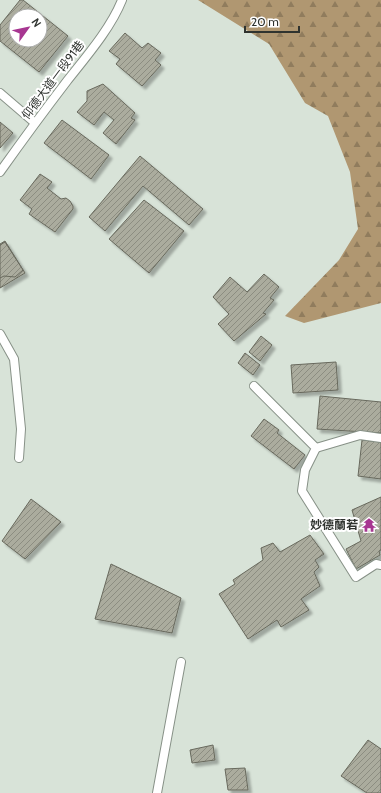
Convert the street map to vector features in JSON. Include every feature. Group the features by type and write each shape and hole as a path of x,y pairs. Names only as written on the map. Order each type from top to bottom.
{"lane":[{"name":"仰德大道一段91巷","path":"0,172 35,122 117,13 122,0"},
{"path":"0,93 35,122"},
{"path":"0,334 14,359 21,429 19,458"},
{"path":"254,386 316,448"},
{"path":"381,438 360,435 316,448 305,470 302,491 356,577 376,564 381,565"},
{"path":"157,793 181,662"}],"green space":[{"path":"198,0 381,0 381,303 304,323 285,316 339,260 358,229 350,172 328,116 305,103 269,44"}],"building":[{"path":"20,0 23,0 33,8 14,8"},
{"path":"8,15 8,47 0,41 0,25"},
{"path":"48,20 68,36 39,72 9,48 48,48"},
{"path":"125,33 142,48 148,43 161,53 155,60 161,65 142,86 116,64 120,59 109,51"},
{"path":"103,84 135,113 131,118 135,120 116,144 103,133 114,120 104,112 94,125 77,112 87,101 87,91"},
{"path":"62,120 109,155 91,179 44,143"},
{"path":"0,122 13,133 0,148"},
{"path":"140,156 203,209 189,225 143,186 105,231 89,217"},
{"path":"40,174 52,182 47,188 61,199 66,198 73,206 73,209 55,232 29,214 32,209 20,200"},
{"path":"144,200 184,231 149,273 109,239"},
{"path":"5,241 25,273 0,288 0,244"},
{"path":"5,242 23,270 15,277 4,276 0,278 0,245"},
{"path":"264,274 279,287 270,298 274,300 263,313 266,314 234,341 218,324 229,314 213,297 230,277 247,292"},
{"path":"261,336 272,345 260,361 249,352"},
{"path":"245,353 260,365 253,375 238,363"},
{"path":"336,362 338,390 293,393 291,365"},
{"path":"320,396 381,402 381,433 317,429"},
{"path":"264,419 279,430 277,433 305,455 294,469 251,436"},
{"path":"362,440 381,442 381,479 358,476"},
{"name":"妙德蘭若","path":"381,497 380,555 356,569 346,549 361,541 352,510"},
{"path":"31,499 61,522 25,559 2,541"},
{"path":"310,535 324,554 315,560 319,567 314,572 320,586 301,599 309,610 281,627 277,620 248,639 219,594 235,584 233,580 263,560 261,548 273,543 280,552"},
{"path":"111,564 181,598 172,633 95,619"},
{"path":"368,740 381,749 381,793 367,793 341,776"},
{"path":"213,745 215,760 192,763 190,750"},
{"path":"245,768 248,790 228,790 225,769"}],"place":[{"name":"妙德蘭若","path":"369,525"}]}
